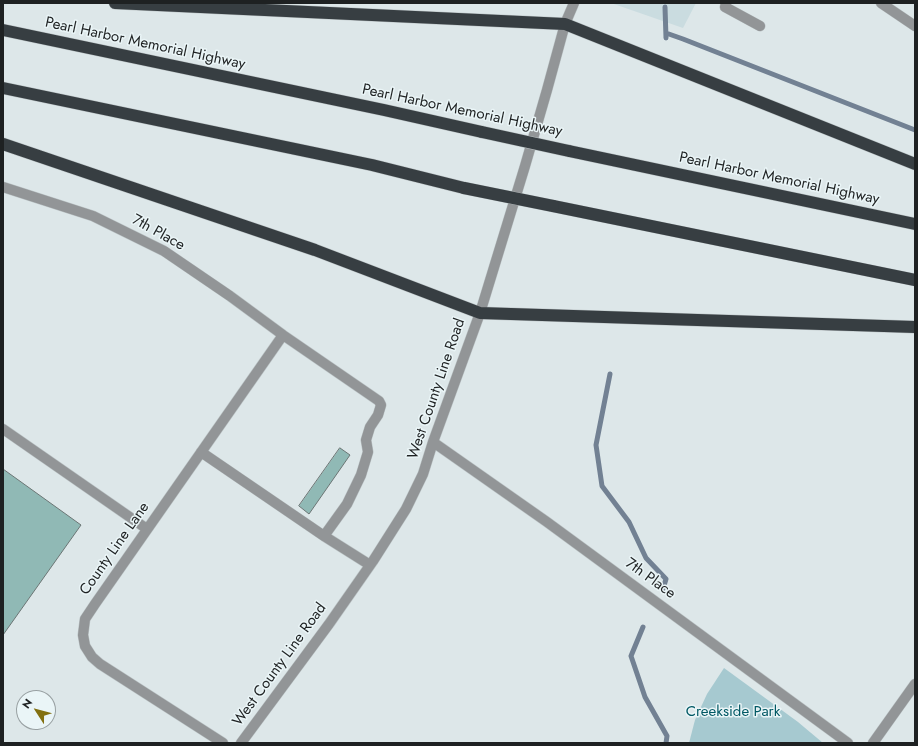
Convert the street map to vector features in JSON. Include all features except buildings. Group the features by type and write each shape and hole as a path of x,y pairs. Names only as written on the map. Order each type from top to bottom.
{"highway":[{"path":"115,3 565,24 915,164"},
{"name":"Pearl Harbor Memorial Highway","path":"3,30 915,224"},
{"path":"3,88 372,165 464,188 915,280"},
{"path":"3,144 315,250 480,313 915,326"}],"street":[{"name":"West County Line Road","path":"241,743 370,566 406,509 423,474 433,442 480,313 548,90 565,24 574,3"},
{"path":"726,3 725,7 760,26"},
{"path":"881,3 915,26"},
{"name":"7th Place","path":"3,188 93,216 164,251 230,296 283,335 379,400 381,405 378,415 370,427 366,440 368,452 361,475 346,504 324,536"},
{"name":"County Line Lane","path":"223,743 100,664 92,657 84,646 83,635 85,619 283,335"},
{"path":"3,429 147,529"},
{"name":"7th Place","path":"433,442 547,522 848,743"},
{"path":"201,452 370,566"},
{"path":"873,743 915,684"}],"shaded area":[{"path":"611,3 696,3 683,28"}],"green space":[{"name":"Creekside Park","path":"724,668 798,722 823,743 689,743 695,720 707,694"}],"waterway":[{"path":"665,7 666,38"},
{"path":"666,33 915,130"},
{"path":"610,374 596,445 602,486 629,522 646,558 666,579 663,589"},
{"path":"643,627 631,656 645,697 667,736 666,743"}]}
